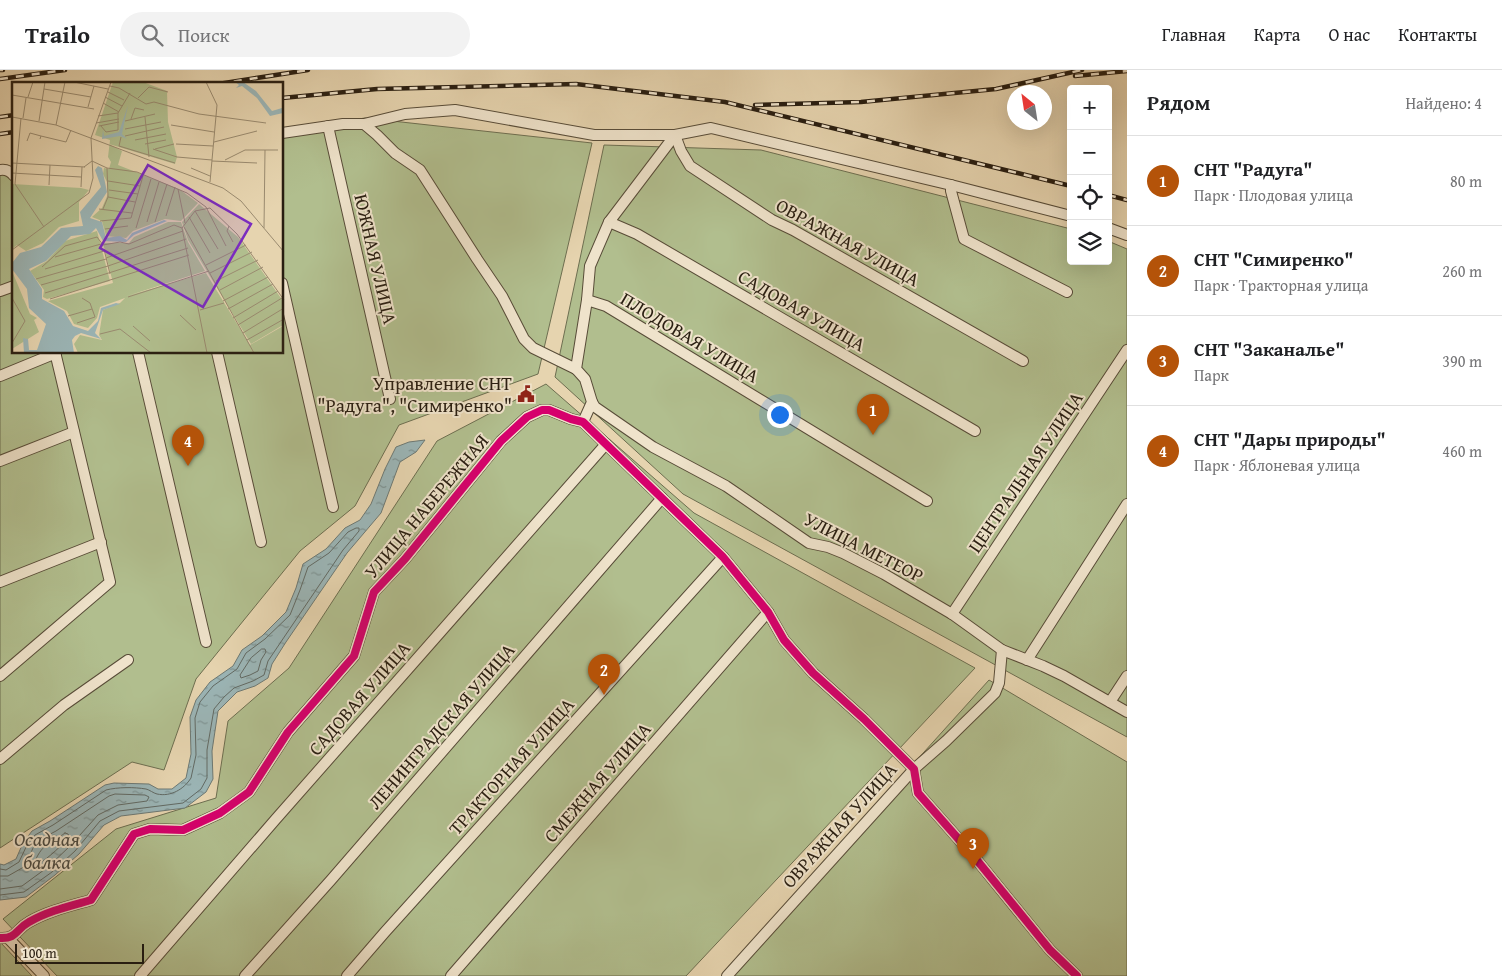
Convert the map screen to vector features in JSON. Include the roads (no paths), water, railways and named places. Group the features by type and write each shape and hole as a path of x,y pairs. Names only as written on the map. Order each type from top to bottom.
{"street":[{"path":"284,133 343,124 364,124 405,114 455,110 594,134 675,135 711,128 951,185 1067,215"},
{"path":"364,124 395,153 420,170 502,296 524,339 533,348 576,369 584,379 592,402 583,422 723,557 768,612 784,640 813,673 864,719 914,769 918,793 976,859 1050,950 1077,976"},
{"name":"ЮЖНАЯ УЛИЦА","path":"328,126 390,399"},
{"path":"576,369 587,300 590,266 609,222 675,135"},
{"name":"ОВРАЖНАЯ УЛИЦА","path":"675,135 681,151 690,166 772,220 1023,361"},
{"path":"0,170 4,169 12,174"},
{"path":"951,185 964,239 1067,292"},
{"name":"САДОВАЯ УЛИЦА","path":"609,222 637,234 975,431"},
{"path":"1112,229 1127,235"},
{"path":"0,291 12,287"},
{"path":"284,292 333,507"},
{"name":"ПЛОДОВАЯ УЛИЦА","path":"587,300 606,306 928,501"},
{"name":"ЦЕНТРАЛЬНАЯ УЛИЦА","path":"952,614 1127,350"},
{"path":"0,376 53,354"},
{"path":"0,676 110,582 55,354"},
{"path":"138,354 206,642"},
{"path":"217,354 260,542"},
{"name":"УЛИЦА МЕТЕОР","path":"592,402 595,407 653,447 726,486 809,543 828,547 843,553 884,574 952,614 1002,650 1064,676 1127,712"},
{"name":"УЛИЦА НАБЕРЕЖНАЯ","path":"4,938 13,936 27,923 48,912 91,900 134,834 150,829 183,830 220,812 249,792 288,732 354,656 374,592 405,559 501,441 528,418 542,410 549,410 583,422"},
{"path":"0,461 74,432"},
{"name":"САДОВАЯ УЛИЦА","path":"140,976 606,444"},
{"name":"ЛЕНИНГРАДСКАЯ УЛИЦА","path":"245,976 357,850 662,498"},
{"path":"1027,660 1127,504"},
{"path":"0,582 100,542"},
{"name":"ТРАКТОРНАЯ УЛИЦА","path":"347,976 723,557"},
{"name":"СМЕЖНАЯ УЛИЦА","path":"452,976 768,612"},
{"name":"ОВРАЖНАЯ УЛИЦА","path":"727,976 914,769 995,693 999,683 1002,650"},
{"path":"0,759 64,705 128,660"},
{"path":"1110,702 1127,676"},
{"path":"4,938 44,976"}],"water":[{"name":"Осадная балка","path":"425,440 416,452 400,462 381,513 347,553 286,642 272,664 268,678 255,686 237,692 218,711 212,751 213,779 206,792 185,808 121,816 104,825 79,854 26,897 0,900 0,864 4,865 16,859 23,843 32,831 105,785 114,783 149,784 158,789 172,789 186,778 191,754 190,717 196,700 210,682 233,666 242,650 262,636 286,612 303,564 326,549 345,528 360,520 371,504 396,447 409,442"}],"railway":[{"path":"0,79 65,70"},
{"path":"231,82 308,70"},
{"path":"755,105 861,102 996,89 1082,70"},
{"path":"1075,76 1127,71"},
{"path":"284,98 377,89 576,84 725,102 1067,185"},
{"path":"0,117 12,115"},
{"path":"0,134 12,132"},
{"path":"1112,196 1127,200"}],"place":[{"name":"Управление СНТ \"Радуга\", \"Симиренко\"","path":"526,394"},
{"name":"СНТ \"Радуга\"","path":"873,435"},
{"name":"СНТ \"Дары природы\"","path":"188,466"},
{"name":"СНТ \"Симиренко\"","path":"604,695"},
{"name":"СНТ \"Заканалье\"","path":"973,869"}]}
